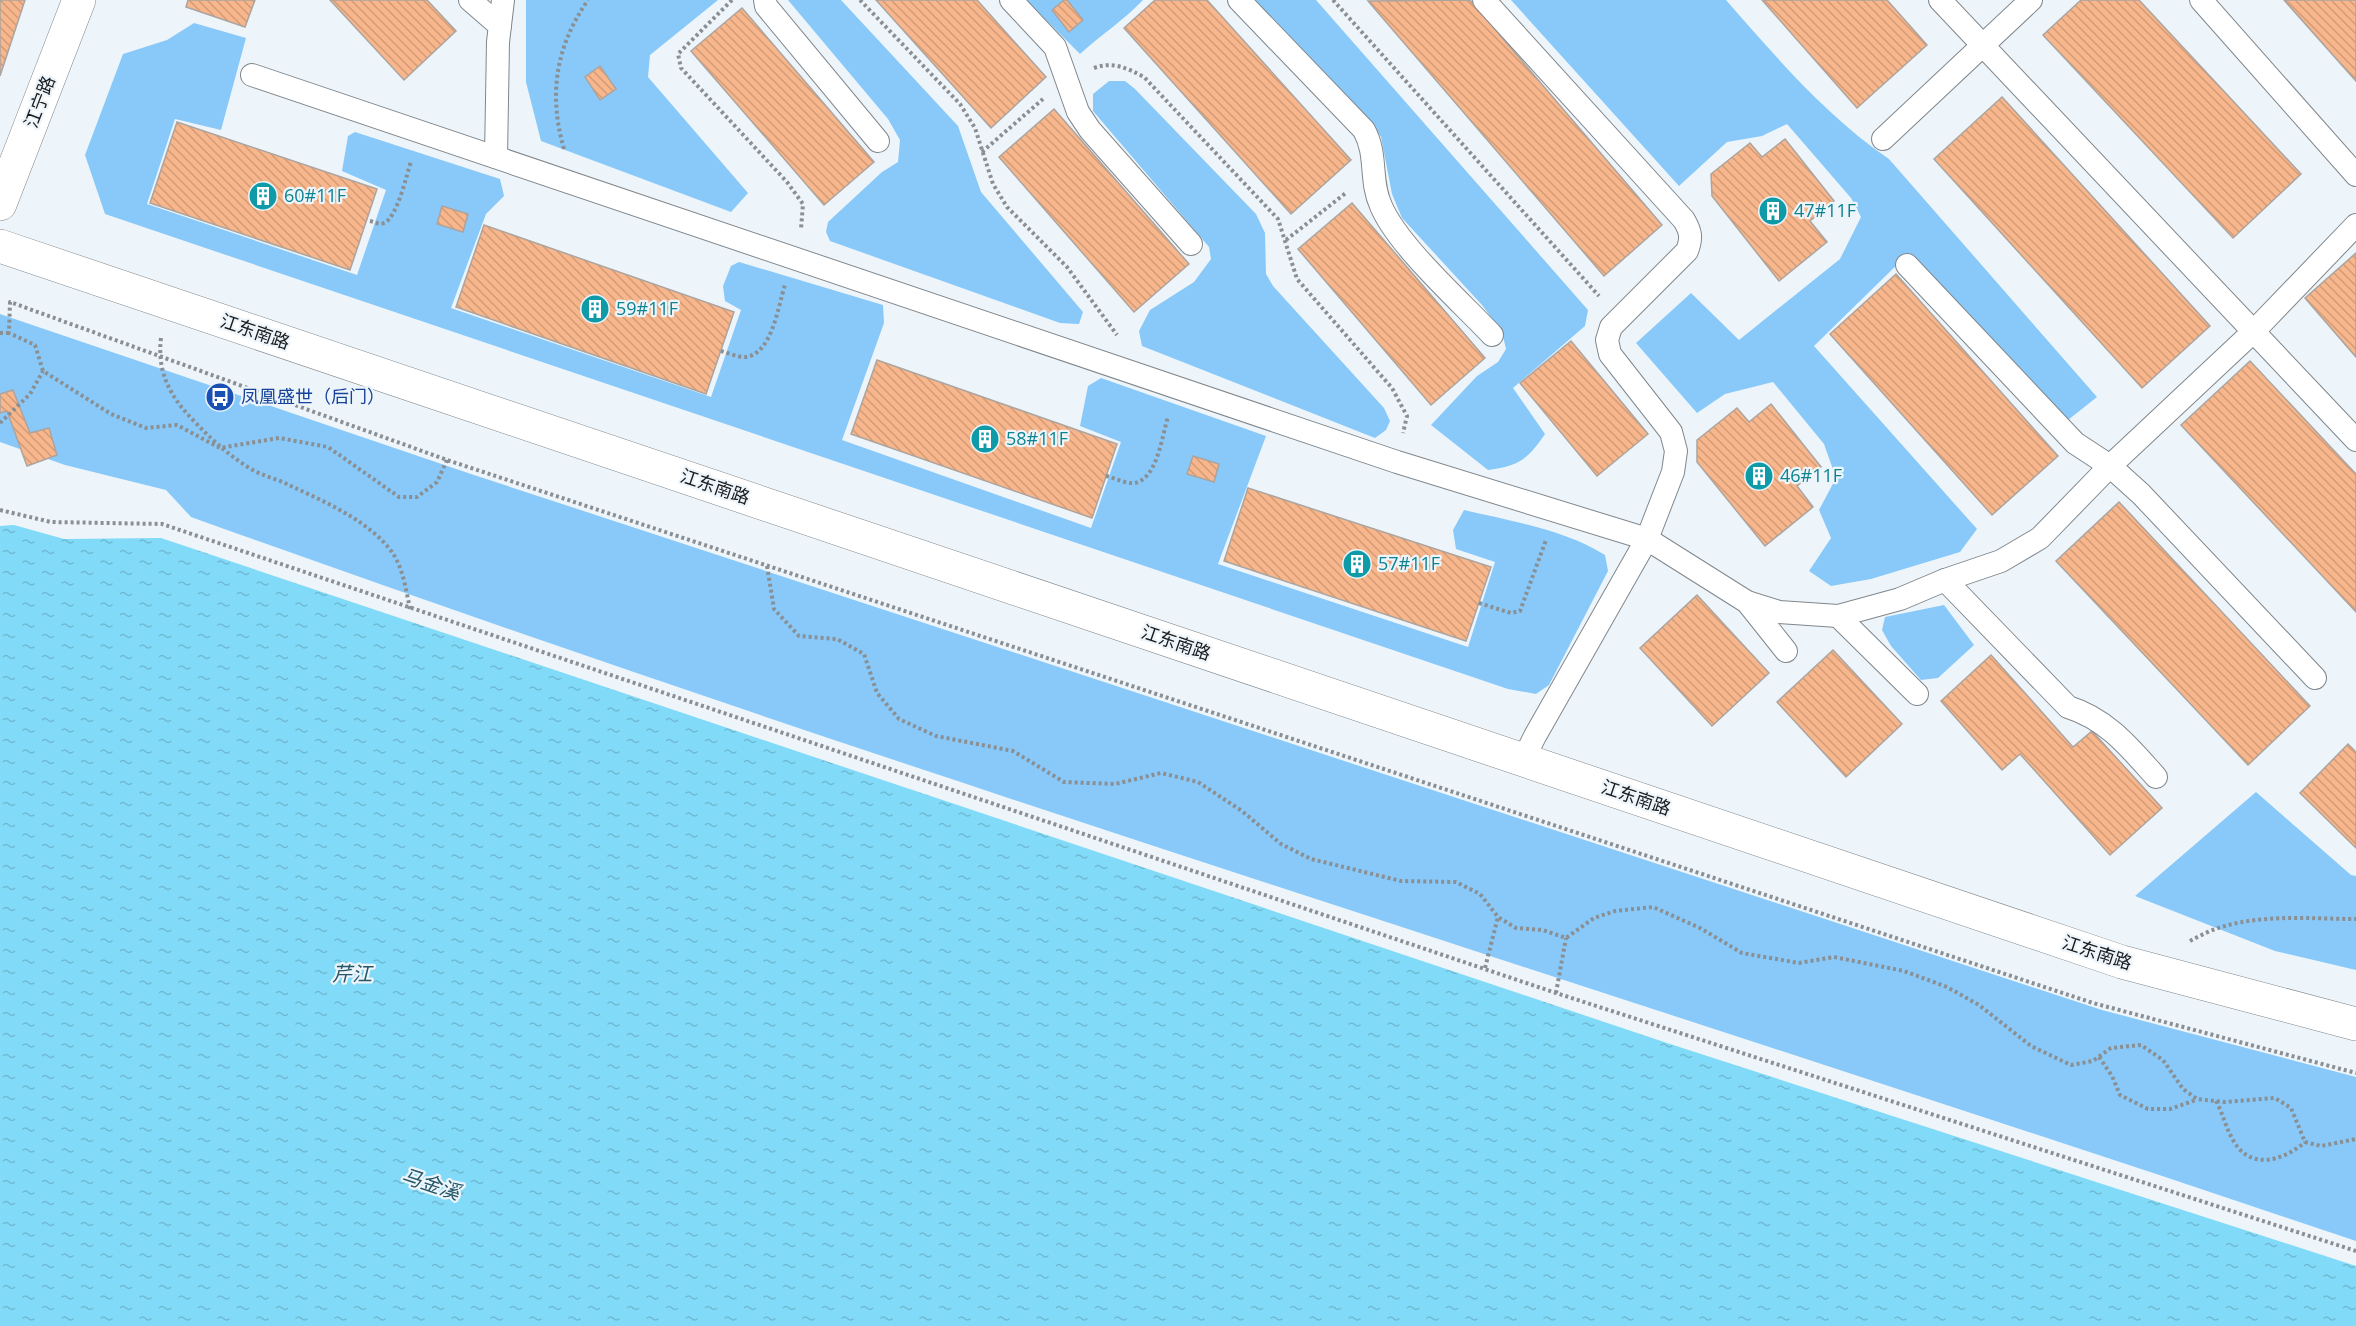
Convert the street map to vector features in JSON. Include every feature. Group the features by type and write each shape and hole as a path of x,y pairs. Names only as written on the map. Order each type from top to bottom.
{"street":[{"name":"江宁路","path":"0,204 79,0"},
{"name":"江东南路","path":"0,246 2122,962 2356,1024"}],"lane":[{"path":"470,0 500,26"},
{"path":"496,157 500,26 503,0"},
{"path":"765,0 766,6 878,141"},
{"path":"1011,0 1055,47 1078,112 1090,130 1191,244"},
{"path":"1239,0 1364,130 1374,157 1372,173 1382,208 1396,232 1492,335"},
{"path":"1484,0 1680,215 1690,230 1692,240 1687,251 1611,327 1607,340 1610,354 1671,432 1676,451 1673,472 1647,539 1535,736 1524,760"},
{"path":"1940,0 2356,440"},
{"path":"1883,139 2031,0"},
{"path":"2201,0 2356,175"},
{"path":"252,75 1397,462 1647,539 1747,602 1779,612 1838,616 1900,600 1945,580 2001,561 2040,538 2110,466 2254,331 2356,225"},
{"path":"1907,265 2075,443 2110,466 2141,494 2315,678"},
{"path":"1945,580 2068,707 2088,713 2118,734 2156,777"},
{"path":"1747,602 1786,651"},
{"path":"1838,616 1917,694"}],"path":[{"path":"574,184 558,128 555,77 566,38 588,0"},
{"path":"722,351 743,357 755,354 766,343 794,258 803,222 803,204 787,182 681,68 678,54 732,0"},
{"path":"860,0 960,104 975,128 993,184 1007,207 1068,267 1116,334 1120,346 1114,366"},
{"path":"1333,0 1619,318"},
{"path":"982,152 1066,77 1104,64 1124,67 1144,76 1278,219 1297,279 1392,388 1407,417 1397,462"},
{"path":"370,221 384,223 396,209 421,132"},
{"path":"1286,240 1372,173"},
{"path":"9,333 9,302 447,460 2093,1003 2356,1073"},
{"path":"166,302 159,356 165,382 174,398 220,448"},
{"path":"0,333 9,333 34,345 43,371 111,414 146,428 177,425 220,448 254,471 289,485 363,523 394,554 404,581 410,609"},
{"path":"0,423 30,394 43,371"},
{"path":"1106,476 1132,484 1144,481 1151,472 1177,388"},
{"path":"220,448 279,438 328,447 399,497 417,497 437,482 447,460"},
{"path":"0,510 51,522 162,524 1556,993 2356,1251"},
{"path":"1479,603 1511,613 1520,611 1557,511"},
{"path":"767,566 774,609 799,636 837,639 864,654 877,693 899,719 936,736 1013,752 1064,782 1115,784 1161,774 1198,782 1242,812 1281,844 1311,859 1401,881 1456,882 1480,894 1498,917 1516,928 1543,930 1566,938"},
{"path":"1556,993 1566,938 1594,918 1615,911 1653,907 1700,928 1742,953 1799,963 1834,957 1904,971 1947,987 1979,1005 2031,1046 2071,1065 2093,1061 2111,1048 2141,1045 2163,1060 2182,1089 2197,1099"},
{"path":"1485,968 1498,917"},
{"path":"2190,940 2222,926 2240,922 2288,917 2356,919"},
{"path":"2099,1057 2112,1076 2120,1095 2148,1109 2170,1109 2197,1099 2216,1101 2275,1098 2291,1108 2305,1142"},
{"path":"2216,1101 2225,1117 2232,1139 2243,1155 2268,1162 2290,1154 2305,1142"},
{"path":"2305,1142 2321,1146 2356,1139"}],"shaded area":[{"path":"526,0 718,0 650,55 648,77 748,193 731,212 541,141 526,82"},
{"path":"788,0 841,0 958,126 981,192 1083,312 1079,324 1060,323 830,241 826,232 828,222 882,172 898,162 900,140 888,119"},
{"path":"1026,0 1143,0 1080,54"},
{"path":"1251,0 1316,0 1588,310 1585,326 1513,388 1545,434 1527,456 1515,464 1488,470 1431,425 1477,376 1498,362 1506,349 1502,332 1482,305 1402,218 1392,194 1381,137 1368,118"},
{"path":"1511,0 1726,0 1823,105 1889,159 2097,397 2068,420 1908,254 1814,346 1977,529 1960,552 1871,579 1831,586 1809,571 1831,538 1819,510 1836,478 1824,444 1773,382 1725,394 1697,413 1636,343 1691,293 1739,340 1840,259 1861,217 1851,198 1787,124 1762,136 1727,142 1679,186"},
{"path":"194,23 246,38 221,130 175,119 147,204 357,275 386,190 342,171 348,136 355,132 500,179 504,196 486,214 451,308 711,397 741,310 725,301 723,286 731,266 739,262 883,305 884,323 842,440 1091,528 1121,442 1080,426 1088,386 1101,378 1266,436 1218,564 1468,647 1495,562 1456,549 1453,530 1464,510 1554,532 1589,546 1605,555 1608,571 1549,685 1536,694 1508,689 105,214 85,155 123,54 167,40"},
{"path":"1109,81 1125,81 1135,89 1256,214 1265,233 1266,274 1273,286 1384,408 1390,421 1386,430 1375,438 1142,346 1139,331 1150,310 1194,282 1211,259 1209,247 1093,111 1093,94"},
{"path":"0,314 471,474 2102,1010 2356,1077 2356,1241 730,705 191,517 166,490 65,465 0,442"},
{"path":"1944,605 1974,645 1938,678 1921,680 1891,646 1882,630 1885,617"},
{"path":"2256,792 2351,875 2356,876 2356,970 2275,951 2135,896"}],"water":[{"name":"芹江","path":"14,525 64,539 161,538 1667,1043 2356,1266 2356,1326 0,1326 0,526"}],"building":[{"path":"0,0 25,0 0,76"},
{"path":"188,0 255,0 245,27 186,7"},
{"path":"330,0 427,0 456,31 404,80"},
{"path":"876,0 977,0 1046,77 991,128"},
{"path":"1067,0 1083,20 1069,32 1052,10"},
{"path":"1155,0 1207,0 1351,160 1291,214 1124,28"},
{"path":"1470,0 1662,225 1604,276 1368,1"},
{"path":"1762,0 1887,0 1927,45 1857,108"},
{"path":"2081,0 2139,0 2301,174 2233,238 2043,35"},
{"path":"2284,0 2356,0 2356,81"},
{"path":"742,8 874,162 824,205 691,51"},
{"path":"600,66 616,89 600,100 585,77"},
{"path":"2002,97 2210,326 2142,388 1934,159"},
{"path":"1054,109 1189,264 1134,312 999,157"},
{"name":"60#11F","path":"177,122 377,189 350,270 150,203"},
{"name":"47#11F","path":"1785,139 1834,201 1810,221 1827,242 1779,281 1712,196 1711,174 1750,143 1762,157"},
{"path":"1352,203 1485,358 1431,405 1298,249"},
{"path":"442,206 468,214 463,232 437,224"},
{"name":"59#11F","path":"484,225 734,312 706,394 456,307"},
{"path":"2356,253 2356,357 2305,298"},
{"path":"1896,274 2058,456 1992,515 1830,334"},
{"path":"1571,341 1648,434 1597,476 1520,383"},
{"name":"58#11F","path":"877,360 1117,444 1092,518 851,434"},
{"path":"2250,361 2356,474 2356,612 2181,425"},
{"path":"13,390 30,433 49,428 57,455 27,466 7,411 0,413 0,394"},
{"name":"46#11F","path":"1771,404 1821,467 1797,486 1813,507 1765,546 1697,462 1697,440 1737,408 1749,422"},
{"path":"1193,456 1219,464 1214,482 1187,474"},
{"name":"57#11F","path":"1248,488 1491,567 1466,641 1224,561"},
{"path":"2119,502 2310,706 2248,765 2056,561"},
{"path":"1697,595 1769,673 1712,726 1640,648"},
{"path":"1833,650 1902,724 1846,777 1777,702"},
{"path":"1991,655 2073,747 2092,731 2162,808 2110,855 2020,754 2002,770 1941,701"},
{"path":"2348,744 2356,752 2356,848 2300,793"}],"place":[{"name":"60#11F","path":"263,196"},
{"name":"47#11F","path":"1773,211"},
{"name":"59#11F","path":"595,309"},
{"name":"凤凰盛世（后门）","path":"220,397"},
{"name":"58#11F","path":"985,439"},
{"name":"46#11F","path":"1759,476"},
{"name":"57#11F","path":"1357,564"}],"water label":[{"name":"马金溪","path":"431,1184"}]}
